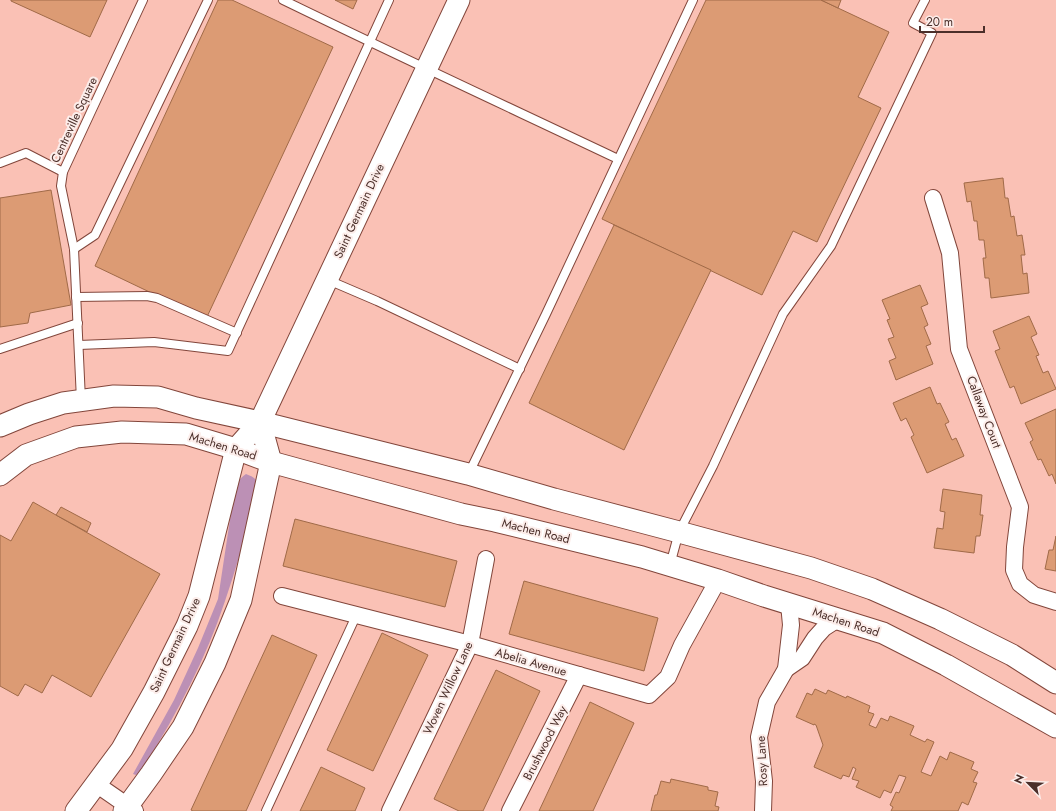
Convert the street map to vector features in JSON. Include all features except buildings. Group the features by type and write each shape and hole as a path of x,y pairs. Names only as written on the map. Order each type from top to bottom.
{"street":[{"name":"Saint Germain Drive","path":"76,811 122,749 154,692 187,626 199,596 236,449 260,422 459,0"},
{"name":"Callaway Court","path":"933,198 950,253 959,349 1020,507 1014,570 1020,584 1034,595 1056,602"},
{"path":"0,426 62,403 114,396 158,397 196,408 260,422 468,474 554,499 811,568 872,589 940,619 1012,655 1056,684"},
{"path":"96,784 129,809 183,727 215,663 241,600 271,462 260,422"},
{"name":"Machen Road","path":"0,475 26,455 76,437 122,432 186,434 236,449 271,462 461,514 642,557 883,633 946,665 1056,727"},
{"name":"Woven Willow Lane","path":"390,811 470,644 486,559"},
{"name":"Abelia Avenue","path":"282,596 470,644 649,695 668,677 682,645 718,580"},
{"name":"Rosy Lane","path":"763,811 764,781 759,737 767,702 786,669 791,625 789,604"},
{"name":"Rosy Lane","path":"786,669 802,658 815,638 824,628 838,619"},
{"name":"Brushwood Way","path":"510,811 579,675"}],"lane":[{"name":"Centreville Square","path":"81,401 74,249 61,186 63,172 143,0"},
{"path":"74,249 95,235 208,0"},
{"path":"283,0 618,159"},
{"path":"78,345 154,342 228,351 389,0"},
{"path":"468,474 520,369 693,0"},
{"path":"670,566 679,532 713,466 784,314 831,246 932,33 913,23 925,0"},
{"path":"0,163 26,154 63,172"},
{"path":"327,280 377,301 520,369"},
{"path":"76,296 147,296 157,298 237,333"},
{"path":"0,349 78,323"},
{"path":"266,811 356,616"}],"shaded area":[{"path":"246,474 257,480 258,487 239,559 217,624 188,690 177,711 140,773 136,775 133,774 174,700 198,648 218,599 234,493 239,480"}]}
